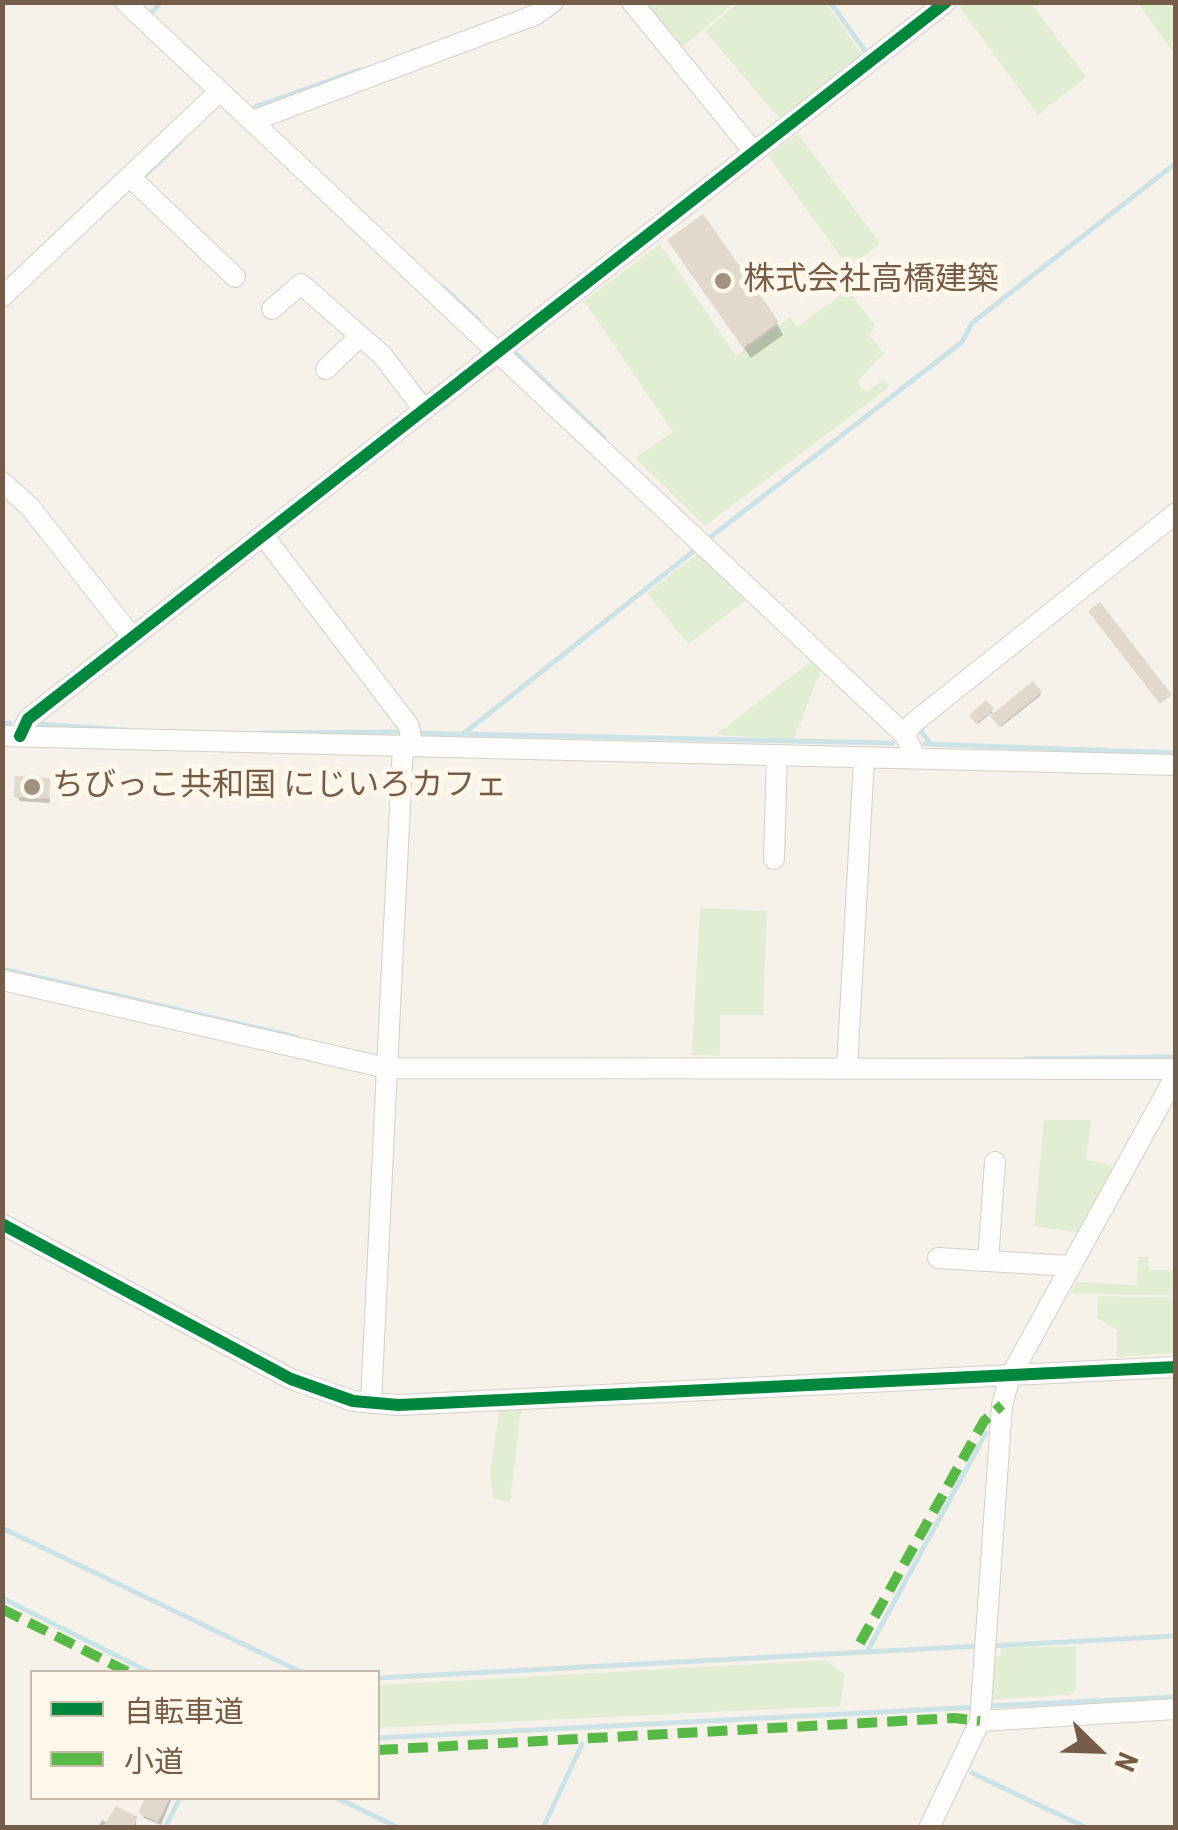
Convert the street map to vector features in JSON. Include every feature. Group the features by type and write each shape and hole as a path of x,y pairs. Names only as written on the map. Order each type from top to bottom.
{"street":[{"path":"125,2 703,543 909,730 916,758"},
{"path":"252,121 535,15 553,2"},
{"path":"632,2 754,152"},
{"path":"11,736 28,718 946,2"},
{"path":"2,296 220,91"},
{"path":"130,178 235,276"},
{"path":"272,309 301,284 382,355 424,410"},
{"path":"326,370 360,336"},
{"path":"2,482 30,507 132,637"},
{"path":"909,730 1176,512"},
{"path":"263,535 409,726 371,1397"},
{"path":"11,736 1176,765"},
{"path":"774,858 777,756"},
{"path":"847,1062 864,758"},
{"path":"2,980 387,1068 847,1062 1176,1072 1010,1377 1002,1405 981,1712 929,1828"},
{"path":"988,1261 995,1162"},
{"path":"2,1224 291,1378 334,1397 1010,1377 1176,1367"},
{"path":"938,1258 1071,1266"},
{"path":"981,1712 1176,1710"}],"green space":[{"path":"967,2 1031,3 1086,77 1038,115 960,8"},
{"path":"637,3 734,3 678,51"},
{"path":"738,3 826,3 865,58 782,122 705,31"},
{"path":"1138,3 1175,3 1175,55"},
{"path":"798,134 880,243 849,268 768,156"},
{"path":"660,244 736,356 790,317 797,327 848,289 875,326 869,335 884,353 858,381 861,388 866,392 884,380 890,386 705,526 635,458 673,432 584,301"},
{"path":"703,550 751,596 688,644 647,593"},
{"path":"816,658 823,664 794,739 715,735"},
{"path":"700,908 767,911 763,1015 720,1015 720,1056 692,1055"},
{"path":"1044,1120 1091,1120 1086,1160 1105,1163 1116,1170 1082,1233 1034,1226"},
{"path":"1139,1257 1149,1257 1149,1270 1175,1270 1175,1295 1070,1294 1076,1282 1136,1285"},
{"path":"1098,1296 1175,1297 1175,1353 1117,1357 1117,1330 1097,1318"},
{"path":"521,1409 510,1502 493,1498 490,1474 499,1411"},
{"path":"1076,1646 1076,1689 1069,1695 987,1700 990,1656 1000,1656 1001,1648"},
{"path":"827,1660 845,1676 840,1706 380,1728 380,1685"}],"building":[{"name":"株式会社高橋建築","path":"703,214 779,322 743,348 667,240"},
{"path":"1100,602 1172,695 1160,704 1088,611"},
{"path":"1033,681 1042,692 999,727 990,716"},
{"path":"986,700 994,709 976,724 969,715"},
{"name":"ちびっこ共和国 にじいろカフェ","path":"15,776 50,778 49,799 14,797"},
{"path":"144,1800 169,1800 158,1822 138,1813"},
{"path":"116,1806 138,1817 134,1826 102,1828"}],"waterway":[{"path":"150,15 161,2"},
{"path":"830,2 868,55"},
{"path":"249,109 359,70"},
{"path":"141,179 180,142"},
{"path":"708,539 962,342 972,323 1176,163"},
{"path":"443,287 479,321"},
{"path":"511,349 604,438"},
{"path":"463,734 700,546"},
{"path":"2,723 10,723"},
{"path":"38,724 125,730"},
{"path":"924,726 920,730 931,744"},
{"path":"261,733 405,732"},
{"path":"416,733 893,743"},
{"path":"925,744 1176,753"},
{"path":"2,969 296,1037"},
{"path":"1025,1059 1172,1057"},
{"path":"868,1650 986,1433"},
{"path":"2,1528 297,1670"},
{"path":"2,1598 145,1670"},
{"path":"990,1646 1176,1636"},
{"path":"380,1678 979,1646"},
{"path":"989,1706 1176,1697"},
{"path":"380,1738 978,1707"},
{"path":"543,1828 582,1744"},
{"path":"972,1773 1087,1828"},
{"path":"165,1828 179,1800"},
{"path":"341,1800 399,1828"}],"marked path":[{"path":"860,1643 984,1421 1002,1405"},
{"path":"2,1609 124,1670"},
{"path":"380,1750 954,1718 980,1721"}],"cycle path":[{"path":"20,736 28,719 946,2"},
{"path":"2,1224 291,1379 353,1401 399,1405 1176,1367"}],"place":[{"name":"株式会社高橋建築","path":"723,281"},
{"name":"ちびっこ共和国 にじいろカフェ","path":"32,787"}]}
